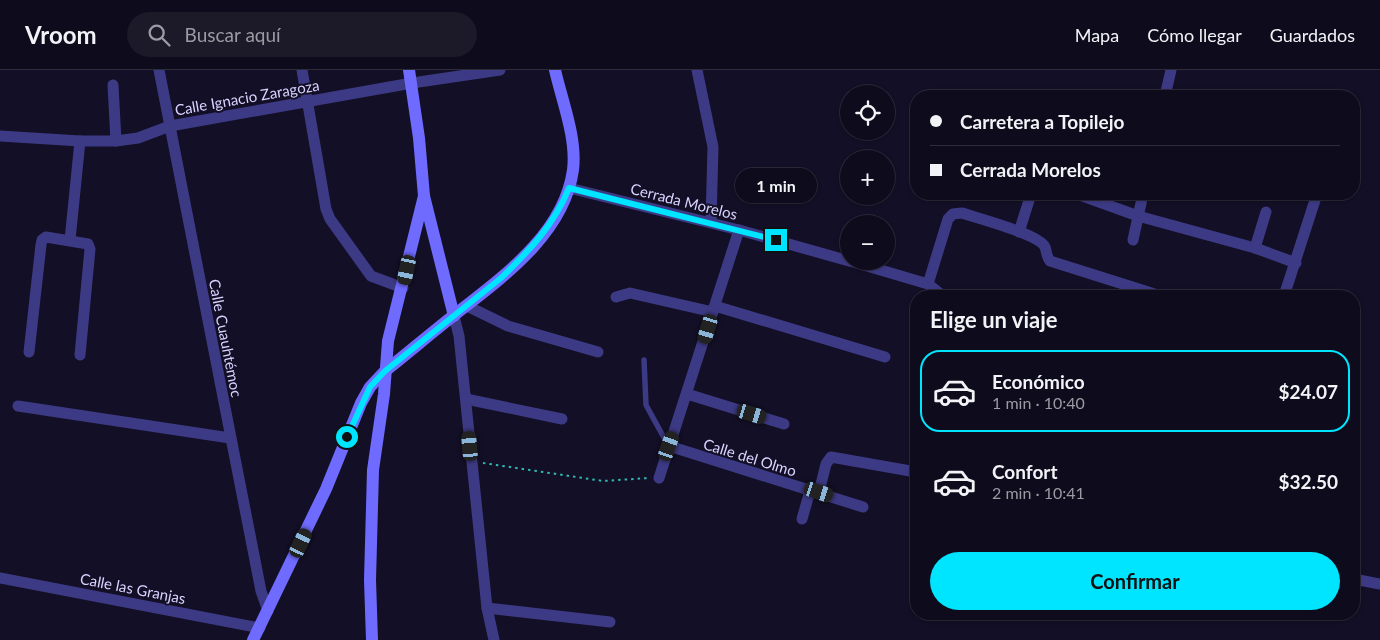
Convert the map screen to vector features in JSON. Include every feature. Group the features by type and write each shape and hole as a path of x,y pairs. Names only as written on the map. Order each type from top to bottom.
{"main road":[{"path":"252,640 260,628 326,489 361,403 370,387 385,371 501,278 532,248 557,215 569,188 573,169 573,149 555,70"},
{"path":"410,76 424,196 454,316"},
{"path":"372,640 371,502 388,341 403,288 424,196"}],"street":[{"name":"Calle Cuauhtémoc","path":"159,70 230,438 261,591 268,611"},
{"path":"302,70 326,209 330,219 370,276 403,288"},
{"name":"Calle Ignacio Zaragoza","path":"0,136 80,141 116,141 138,138 170,126 308,102 410,76 500,70"},
{"path":"697,70 712,147 710,222"},
{"path":"1166,90 1171,70"},
{"path":"113,85 116,141"},
{"path":"70,240 80,141"},
{"name":"Cerrada Morelos","path":"569,188 710,222 840,258"},
{"path":"1019,232 1029,200"},
{"path":"1094,200 1138,216 1255,248 1296,263"},
{"path":"1134,240 1142,200"},
{"path":"1286,290 1315,200"},
{"path":"1255,248 1266,212"},
{"path":"936,290 928,284 948,219 953,214 962,213 1019,232 1039,241 1045,247 1046,256 1050,261 1128,290"},
{"path":"659,478 739,230"},
{"path":"29,352 42,240 46,237 88,244 90,249 80,355"},
{"name":"Cerrada Morelos","path":"880,270 928,284"},
{"path":"616,297 630,292 714,309 885,357"},
{"path":"467,306 508,326 598,352"},
{"path":"454,316 459,336 487,608 494,640"},
{"path":"687,394 784,424"},
{"path":"466,400 562,419"},
{"path":"18,406 230,438"},
{"name":"Calle del Olmo","path":"669,446 863,507"},
{"path":"802,519 826,464 831,457 910,471"},
{"name":"Calle las Granjas","path":"0,578 260,628"},
{"path":"1360,580 1380,584"},
{"path":"487,608 610,622"}],"lane":[{"path":"644,360 646,406 658,430 669,446"}],"path":[{"path":"471,461 603,481 659,478"}],"route":[{"path":"347,437 370,387 385,371 516,264 552,223 562,207 569,188 776,240"}]}
